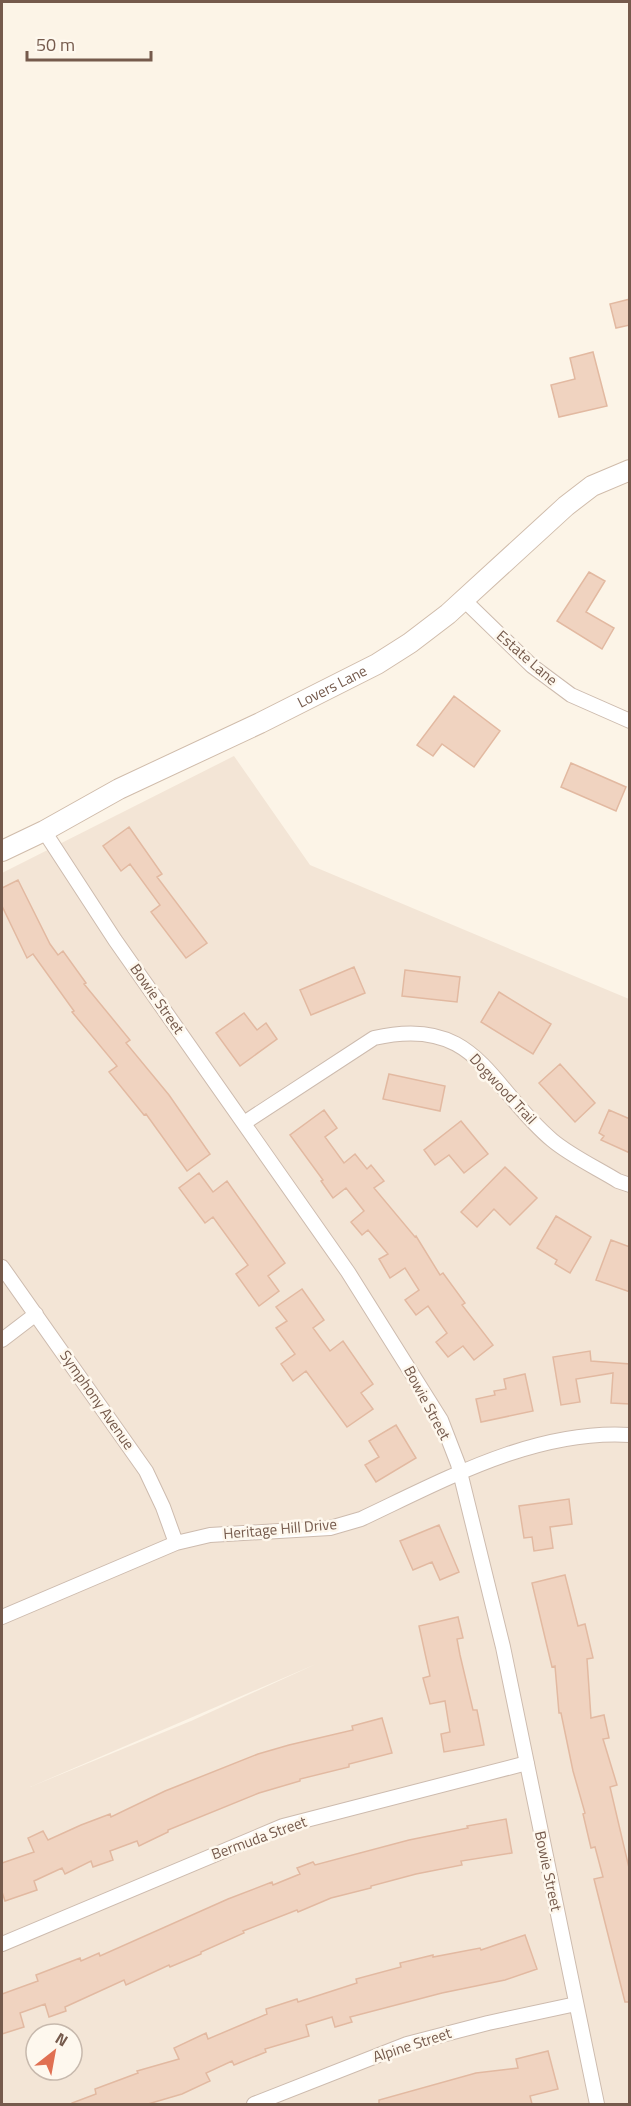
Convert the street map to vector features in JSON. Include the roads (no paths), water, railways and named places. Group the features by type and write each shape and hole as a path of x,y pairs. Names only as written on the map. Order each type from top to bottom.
{"street":[{"name":"Lovers Lane","path":"2,851 44,831 119,789 260,723 377,664 410,643 448,614 566,506 592,486 630,470"},
{"name":"Estate Lane","path":"464,600 532,666 572,695 630,721"},
{"name":"Bowie Street","path":"44,831 115,940 348,1272 441,1420 460,1473 503,1647 597,2104"},
{"name":"Dogwood Trail","path":"244,1123 374,1038 397,1032 425,1033 445,1039 471,1052 491,1072 522,1111 553,1141 618,1181 630,1185"},
{"name":"Symphony Avenue","path":"2,1267 146,1471 163,1507 176,1543"},
{"path":"2,1340 36,1314"},
{"name":"Heritage Hill Drive","path":"2,1617 176,1543 210,1535 337,1526 361,1519 460,1473 514,1453 563,1440 609,1434 630,1435"},
{"name":"Bermuda Street","path":"2,1944 283,1826 527,1763"},
{"name":"Alpine Street","path":"254,2104 407,2044 576,2004"}]}
